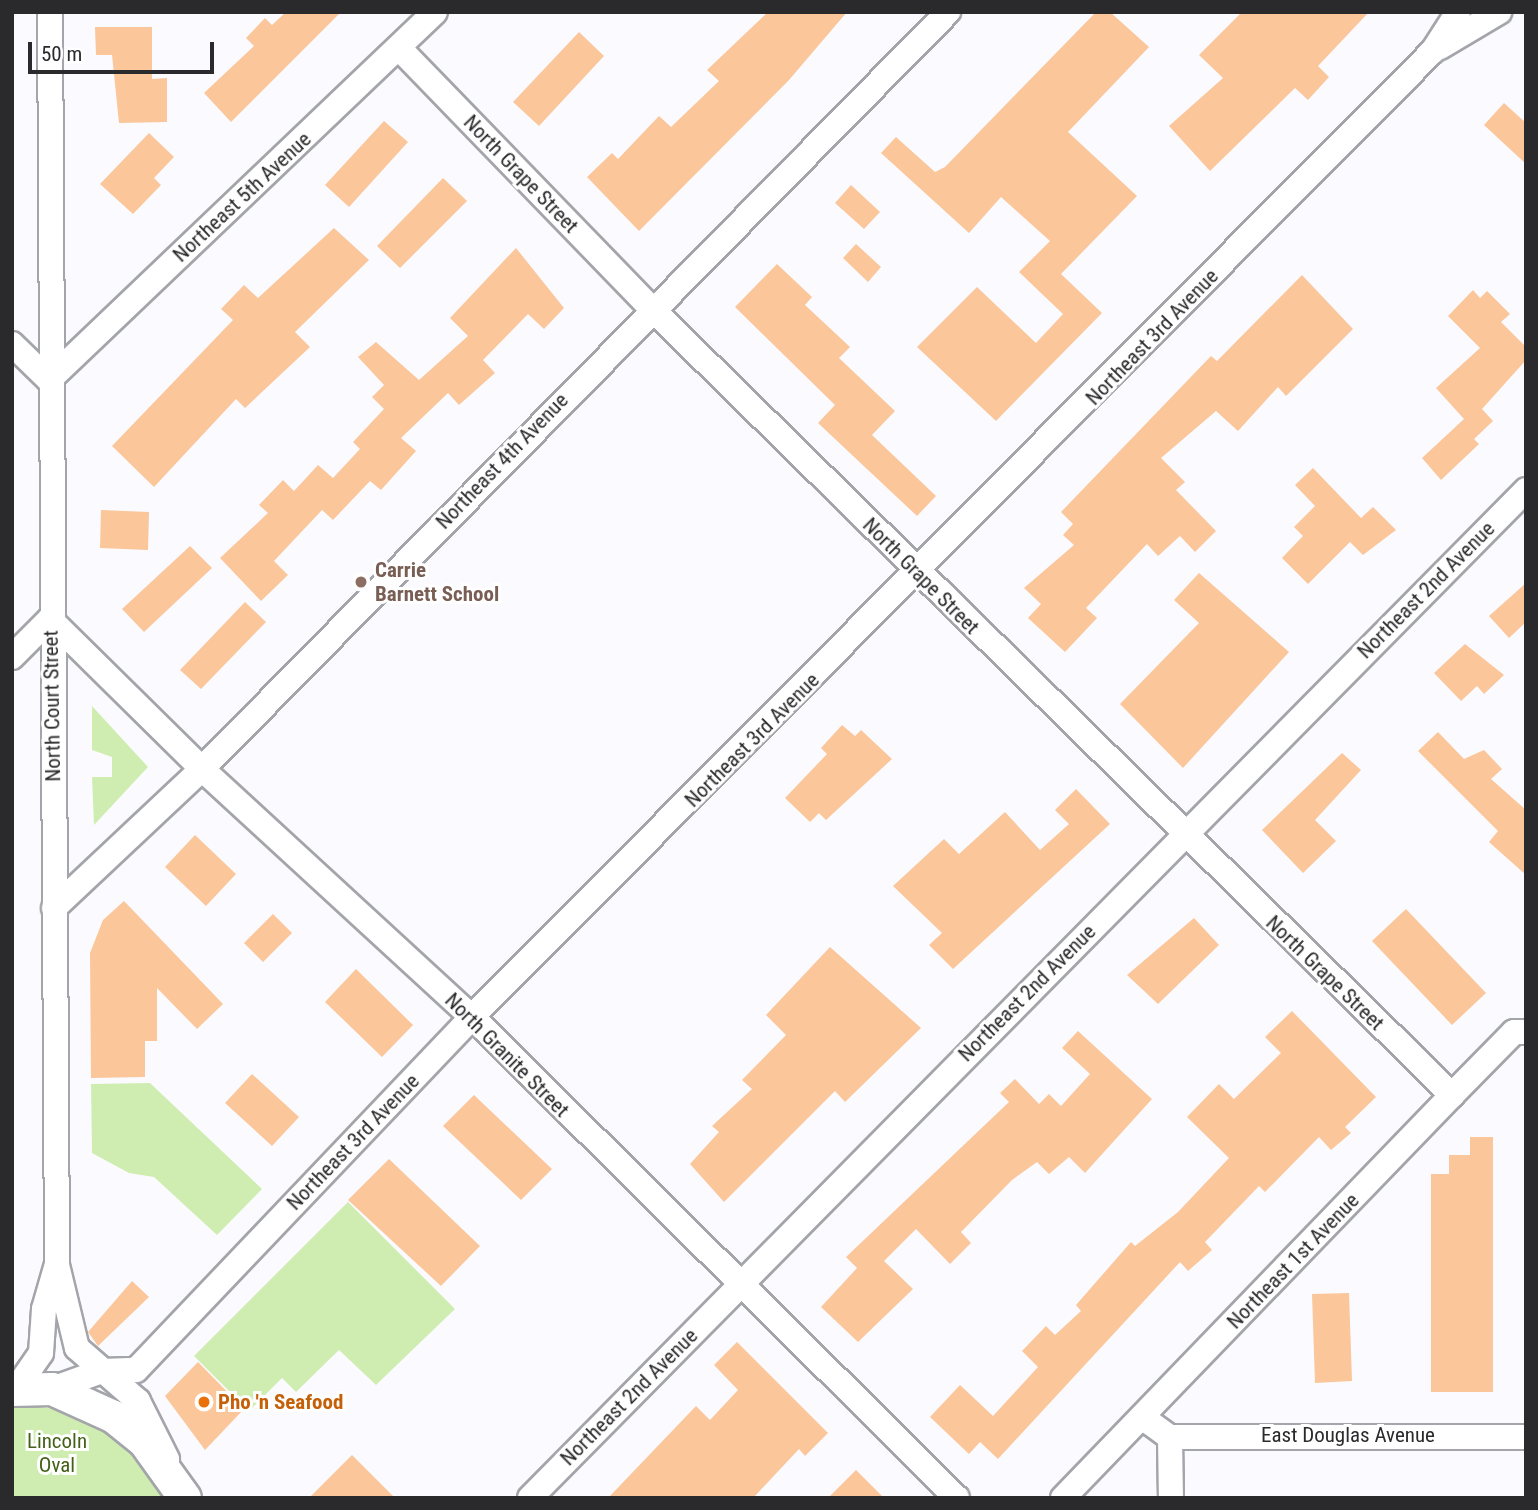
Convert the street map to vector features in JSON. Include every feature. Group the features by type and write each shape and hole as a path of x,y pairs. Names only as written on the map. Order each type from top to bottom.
{"main road":[{"path":"14,1390 52,1389 133,1432 181,1491"}],"street":[{"name":"North Court Street","path":"14,1390 41,1353 44,1309 57,1264 49,380 50,12"},
{"name":"Northeast 4th Avenue","path":"54,908 202,769 651,308 948,12"},
{"name":"Northeast 3rd Avenue","path":"136,1370 472,1017 919,574 1433,51 1458,12"},
{"name":"Northeast 3rd Avenue","path":"1433,51 1499,12"},
{"name":"Northeast 5th Avenue","path":"49,380 399,48 425,17"},
{"name":"North Grape Street","path":"399,48 651,308 1183,836 1452,1095"},
{"path":"12,344 49,380"},
{"name":"Northeast 2nd Avenue","path":"530,1498 1526,490"},
{"path":"12,657 51,619"},
{"name":"North Granite Street","path":"51,619 202,769 472,1017 738,1287 957,1498"},
{"name":"Northeast 1st Avenue","path":"1063,1498 1514,1032 1526,1032"},
{"path":"57,1264 77,1349 138,1401"},
{"path":"52,1389 102,1371 136,1370 138,1401 181,1491"},
{"path":"1142,1418 1170,1437 1171,1498"},
{"name":"East Douglas Avenue","path":"1170,1437 1526,1437"}],"green space":[{"path":"92,706 148,767 94,825 92,777 112,777 112,757 92,750"},
{"path":"150,1083 262,1189 217,1235 154,1177 129,1173 92,1153 91,1084"},
{"path":"348,1202 455,1309 376,1385 339,1350 296,1392 282,1378 249,1411 194,1356"},
{"name":"Lincoln Oval","path":"25,1404 79,1413 122,1439 163,1498 12,1498 12,1407"}],"building":[{"path":"286,12 341,12 231,122 204,93 254,46 246,38 265,18 272,25"},
{"path":"768,12 847,12 789,80 639,231 587,177 612,153 618,159 659,116 671,127 719,81 707,70"},
{"path":"1096,12 1110,12 1149,47 1068,132 1137,196 1061,274 1102,313 996,421 917,347 977,287 1036,343 1063,314 1019,272 1050,241 1001,197 969,233 881,153 896,137 935,172 945,167"},
{"path":"1242,12 1369,12 1318,66 1329,77 1308,100 1295,88 1210,171 1169,126 1223,78 1199,55"},
{"path":"95,27 152,27 152,79 167,78 167,122 119,123 112,55 96,55"},
{"path":"579,32 604,56 539,126 513,102"},
{"path":"1504,103 1526,123 1526,164 1484,125"},
{"path":"384,121 408,142 349,207 325,185"},
{"path":"149,133 174,157 154,178 161,185 133,214 100,184"},
{"path":"443,178 467,201 400,268 377,246"},
{"path":"851,185 880,212 864,229 835,203"},
{"path":"334,228 369,260 295,332 310,347 245,408 236,399 154,487 112,446 233,320 221,309 244,285 258,298"},
{"path":"856,244 881,267 868,282 843,258"},
{"path":"516,248 564,308 544,329 528,314 483,360 495,373 459,405 448,393 401,438 416,451 381,490 370,481 333,520 322,510 274,561 288,575 261,601 220,558 268,513 259,505 283,480 294,491 318,465 333,478 360,449 353,442 384,409 372,397 384,385 358,357 376,342 419,380 468,336 450,318"},
{"path":"777,264 812,297 805,305 850,347 839,358 895,411 872,435 936,496 917,516 818,423 835,405 735,307"},
{"path":"1302,275 1353,329 1286,396 1278,387 1238,431 1216,411 1161,458 1185,482 1176,490 1216,531 1195,552 1180,536 1158,556 1147,544 1086,608 1097,618 1065,652 1028,618 1041,604 1024,588 1074,545 1063,535 1073,524 1061,512 1211,356 1217,361"},
{"path":"1473,290 1480,298 1487,291 1510,314 1501,322 1526,347 1526,360 1482,409 1493,421 1474,439 1479,444 1441,480 1422,458 1464,419 1436,388 1480,348 1448,316"},
{"path":"1313,468 1361,518 1373,507 1396,530 1363,555 1350,542 1308,584 1282,558 1303,536 1294,527 1315,506 1295,485"},
{"path":"101,510 149,512 148,550 100,548"},
{"path":"190,546 212,568 144,632 122,609"},
{"path":"1199,573 1289,652 1183,768 1120,704 1199,623 1174,600"},
{"path":"1526,583 1526,622 1509,638 1489,616"},
{"path":"245,602 266,622 201,689 180,670"},
{"path":"1465,644 1504,675 1484,694 1477,686 1461,701 1434,673"},
{"path":"842,725 855,736 861,730 892,759 826,820 819,813 810,822 785,798 827,754 821,748"},
{"path":"1438,732 1464,759 1484,750 1502,769 1491,779 1526,810 1526,875 1489,842 1498,831 1418,751"},
{"path":"1342,753 1361,770 1315,820 1336,841 1303,873 1262,830"},
{"path":"1076,789 1110,824 953,969 929,945 942,933 893,886 944,839 959,854 1005,812 1040,850 1069,824 1055,810"},
{"path":"195,835 236,874 206,906 165,867"},
{"path":"124,901 223,1004 197,1029 157,988 157,1041 145,1041 145,1077 91,1078 90,953 103,920"},
{"path":"1406,909 1486,993 1452,1025 1372,941"},
{"path":"273,914 292,933 263,962 244,943"},
{"path":"1194,918 1219,945 1158,1004 1127,975"},
{"path":"830,947 921,1028 845,1102 835,1091 724,1202 690,1164 719,1132 712,1126 752,1089 742,1080 786,1035 766,1015"},
{"path":"356,969 413,1025 382,1057 325,1002"},
{"path":"1292,1011 1376,1097 1345,1127 1351,1133 1331,1150 1319,1137 1265,1192 1259,1186 1205,1242 1212,1250 1188,1271 1180,1262 998,1459 980,1442 969,1454 930,1417 960,1385 993,1416 1038,1367 1022,1351 1046,1326 1055,1335 1081,1311 1076,1305 1131,1242 1135,1246 1178,1212 1229,1158 1187,1117 1219,1084 1234,1099 1281,1053 1265,1037"},
{"path":"1078,1031 1152,1099 1085,1173 1069,1157 1049,1174 1037,1162 1012,1180 961,1232 971,1243 950,1264 916,1229 884,1261 913,1289 858,1342 821,1307 857,1268 846,1257 1009,1102 1000,1093 1015,1079 1039,1104 1049,1094 1061,1106 1090,1074 1062,1048"},
{"path":"252,1074 299,1117 272,1146 225,1103"},
{"path":"474,1095 552,1169 521,1200 443,1126"},
{"path":"1470,1137 1493,1137 1493,1392 1431,1392 1431,1174 1449,1174 1449,1155 1470,1155"},
{"path":"389,1159 480,1246 441,1286 348,1200"},
{"path":"132,1281 149,1297 98,1346 88,1332"},
{"path":"1349,1293 1352,1381 1315,1383 1312,1294"},
{"path":"737,1342 828,1433 805,1456 799,1449 753,1498 608,1498 696,1406 710,1420 738,1390 714,1365"},
{"name":"Pho 'n Seafood","path":"198,1362 244,1409 205,1450 165,1396"},
{"path":"352,1455 395,1498 309,1498"},
{"path":"856,1470 884,1498 828,1498"}],"place":[{"name":"Carrie Barnett School","path":"361,582"},
{"name":"Pho 'n Seafood","path":"204,1402"}]}
